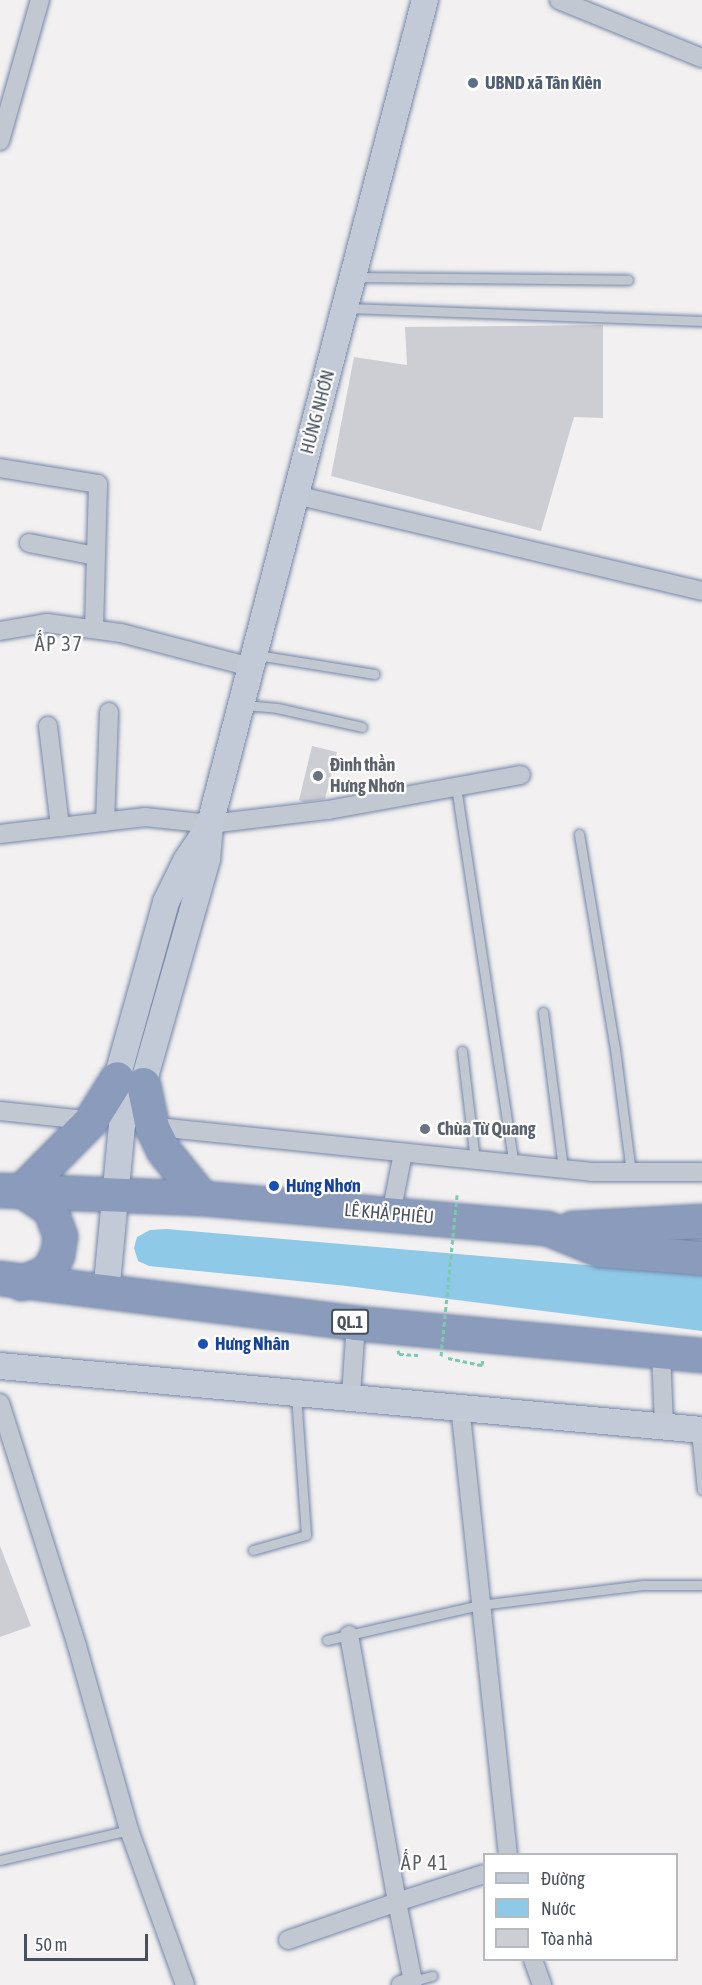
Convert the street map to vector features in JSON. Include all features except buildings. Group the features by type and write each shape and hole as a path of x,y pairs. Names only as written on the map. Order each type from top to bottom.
{"highway":[{"path":"122,1124 130,1081"},
{"path":"11,1190 122,1124 130,1081"},
{"path":"122,1124 173,1164 202,1198"},
{"path":"10,1281 47,1272 57,1255 60,1236 50,1209 11,1190"},
{"name":"LÊ KHẢ PHIÊU","path":"11,1190 202,1198 547,1228 601,1250 702,1258"},
{"path":"547,1228 623,1228 702,1221"},
{"name":"QL.1","path":"10,1281 356,1323 702,1355"}],"street":[{"path":"0,141 40,0"},
{"name":"HƯNG NHƠN","path":"130,1081 207,859 210,824 425,0"},
{"path":"559,0 702,58"},
{"path":"0,468 98,484 94,629"},
{"path":"296,495 702,591"},
{"path":"29,543 96,556"},
{"path":"0,631 47,623 94,629 253,661"},
{"path":"105,822 109,712"},
{"path":"48,726 60,827"},
{"path":"1,830 60,827 145,817 210,824 328,810 521,775"},
{"path":"0,1111 563,1170 631,1174 702,1172"},
{"path":"106,1294 122,1124"},
{"path":"391,1214 403,1153"},
{"path":"351,1396 356,1323"},
{"path":"661,1353 664,1424"},
{"path":"0,1366 664,1424 699,1429"},
{"path":"0,1402 77,1646 129,1830 185,1985"},
{"path":"460,1406 508,1853"},
{"path":"349,1635 397,1902 407,1983"},
{"path":"288,1940 483,1874"},
{"path":"534,1961 542,1985"}],"lane":[{"path":"353,277 628,280"},
{"path":"345,308 702,321"},
{"path":"253,661 285,657 374,674"},
{"path":"241,705 277,708 362,727"},
{"path":"456,787 514,1164"},
{"path":"579,834 615,1049 631,1174"},
{"path":"543,1012 563,1170"},
{"path":"462,1051 475,1160"},
{"path":"253,1550 306,1535 296,1392"},
{"path":"699,1429 702,1490"},
{"path":"327,1640 480,1605 597,1590 702,1585"},
{"path":"0,1860 129,1830"},
{"path":"407,1983 432,1976"}],"path":[{"path":"441,1356 457,1195"}],"water":[{"path":"167,1229 702,1275 702,1331 347,1286 149,1266 138,1261 134,1248 137,1237 150,1230"}],"place":[{"name":"UBND xã Tân Kiên","path":"473,83"},
{"name":"Đình thần Hưng Nhơn","path":"318,776"},
{"name":"Chùa Từ Quang","path":"425,1129"},
{"name":"Hưng Nhơn","path":"274,1186"},
{"name":"Hưng Nhân","path":"203,1344"}],"district":[{"name":"ẤP 37","path":"59,643"},
{"name":"ẤP 41","path":"425,1862"}]}
